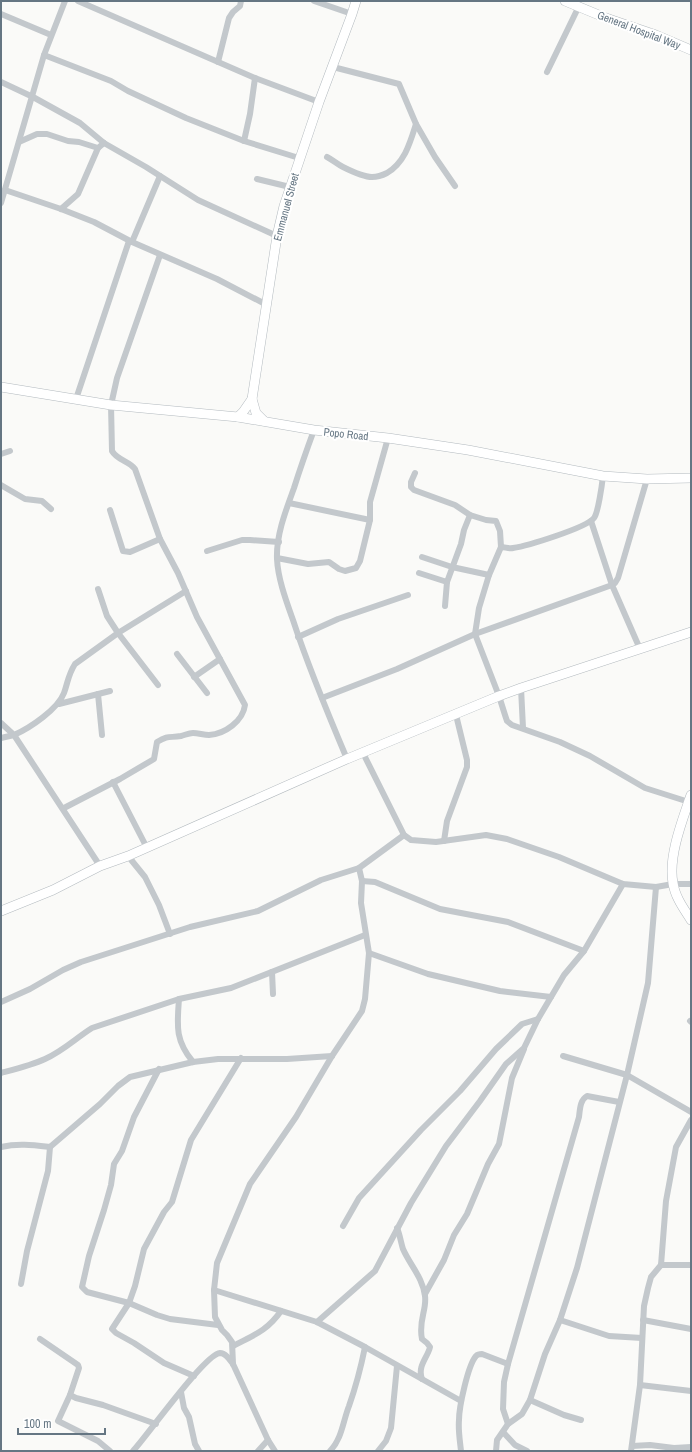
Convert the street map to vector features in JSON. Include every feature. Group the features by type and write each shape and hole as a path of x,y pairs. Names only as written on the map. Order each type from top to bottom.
{"main road":[{"name":"Emmanuel Street","path":"238,417 244,412 252,399 277,236 290,187 299,158 356,1"},
{"name":"General Hospital Way","path":"565,1 606,18 656,35 691,50"},
{"name":"Popo Road","path":"1,387 112,405 238,417 314,430 388,438 468,450 603,476 647,479 691,478"},
{"path":"252,399 256,413 265,421"},
{"path":"1,911 53,890 100,866 147,848 347,759 499,696 691,632"},
{"path":"690,799 680,828 672,867 673,884 680,903 691,920"}],"street":[{"path":"1,203 5,190 4,182 19,142 44,55 65,1"},
{"path":"78,1 255,78 319,102"},
{"path":"218,62 230,18 233,12 240,6 241,1"},
{"path":"314,1 352,14"},
{"path":"547,72 579,6"},
{"path":"1,14 51,35"},
{"path":"44,55 111,81 128,91 186,118 244,141 299,158"},
{"path":"332,67 399,84 416,124 435,157 455,186"},
{"path":"244,141 250,114 255,78"},
{"path":"1,82 33,97 80,123 101,145"},
{"path":"327,157 341,166 365,175 372,177 382,175 396,167 400,162 406,152 416,124"},
{"path":"19,142 37,134 47,134 68,140 101,145 146,166 198,200 277,236"},
{"path":"61,209 78,194 101,145"},
{"path":"76,399 131,241 160,176"},
{"path":"257,179 290,187"},
{"path":"5,190 94,222 160,255 217,279 267,305"},
{"path":"64,808 154,759 157,742 169,736 179,737 193,733 209,735 218,733 229,728 242,717 244,711 245,705 197,617 160,539 135,469 131,463 115,456 112,451 112,405 117,378 160,255"},
{"path":"314,430 284,516 277,558 279,576 298,637 347,759"},
{"path":"277,558 308,564 329,562 345,571 356,568 360,561 370,520 370,502 388,438"},
{"path":"1,454 10,451"},
{"path":"415,473 411,485 414,490 446,501 470,515 486,520 496,521 500,531 501,547 489,574 479,608 475,634 508,721 512,725 560,742 590,756 645,788 690,799"},
{"path":"501,547 512,548 527,545 580,527 591,521 595,516 603,476"},
{"path":"322,698 397,669 475,634 597,591 615,583 618,578 647,479"},
{"path":"1,485 25,499 42,501 51,509"},
{"path":"289,503 370,520"},
{"path":"110,510 123,551 130,552 160,539"},
{"path":"445,606 447,582 470,515"},
{"path":"591,521 612,585 640,649"},
{"path":"207,551 242,540 279,542"},
{"path":"422,557 452,567 489,574"},
{"path":"419,573 447,582"},
{"path":"98,589 107,616 118,633 158,685"},
{"path":"59,704 64,693 70,671 76,664 118,633 186,592"},
{"path":"298,637 338,619 408,595"},
{"path":"177,654 207,693"},
{"path":"194,676 220,659"},
{"path":"521,688 523,728"},
{"path":"1,738 14,735 25,730 59,704 110,691"},
{"path":"98,694 102,735"},
{"path":"444,841 447,821 467,767 467,760 456,715"},
{"path":"1,722 14,735 64,808 100,866"},
{"path":"363,753 404,835 411,840 424,842 444,841 486,835 507,840 559,857 623,884 656,887 673,884 691,884"},
{"path":"112,782 147,848"},
{"path":"1,1002 30,989 63,970 81,962 190,927 258,911 322,880 359,868 404,835"},
{"path":"128,856 145,877 170,934"},
{"path":"233,1364 232,1342 218,1324 215,1317 214,1290 217,1263 250,1184 296,1117 332,1056 362,1011 365,999 369,953 361,903 362,881 359,868"},
{"path":"362,881 375,882 440,909 508,922 584,951"},
{"path":"425,1294 444,1260 454,1235 467,1214 488,1164 499,1144 512,1078 538,1019 564,975 584,951 623,884"},
{"path":"496,1451 497,1440 508,1424 522,1414 530,1400 545,1354 560,1320 577,1268 627,1074 648,982 656,887"},
{"path":"1,1074 45,1059 72,1043 92,1028 179,999 231,988 365,935"},
{"path":"369,953 428,974 500,991 551,997"},
{"path":"272,972 273,994"},
{"path":"179,999 177,1026 179,1039 186,1053 193,1062"},
{"path":"342,1226 359,1198 460,1090 496,1049 522,1024 538,1019"},
{"path":"317,1322 375,1270 397,1228 446,1146 506,1064 524,1048"},
{"path":"22,1284 27,1251 48,1171 50,1147 130,1077 193,1062 218,1059 332,1056"},
{"path":"563,1056 627,1074 691,1112"},
{"path":"194,1376 164,1363 112,1329 129,1303 135,1286 144,1249 164,1212 172,1202 191,1140 241,1058"},
{"path":"159,1070 134,1117 122,1151 114,1164 111,1185 83,1279 82,1287 83,1290 87,1292 129,1303 152,1314 170,1319 218,1324"},
{"path":"508,1424 503,1409 504,1382 508,1364 582,1102 587,1096 619,1102"},
{"path":"690,1448 650,1445 631,1449 640,1385 643,1320 648,1288 651,1277 661,1265 666,1201 676,1147 691,1120"},
{"path":"1,1147 26,1144 50,1147"},
{"path":"397,1228 403,1248 419,1275 426,1299 420,1327 422,1338 430,1347 422,1365 422,1379"},
{"path":"661,1265 691,1265"},
{"path":"214,1290 317,1322 365,1346 397,1366 461,1401"},
{"path":"233,1346 261,1332 273,1322 281,1311"},
{"path":"560,1320 609,1336 642,1338"},
{"path":"643,1320 691,1329"},
{"path":"40,1339 78,1365 79,1368 70,1395 58,1421 98,1440 110,1451"},
{"path":"330,1451 336,1445 343,1426 361,1368 365,1346"},
{"path":"133,1451 194,1376 211,1358 221,1353 227,1355 233,1364 268,1440 275,1451"},
{"path":"461,1451 458,1421 461,1401 475,1357 478,1354 482,1354 508,1364"},
{"path":"378,1451 386,1441 391,1428 397,1366"},
{"path":"640,1385 691,1391"},
{"path":"181,1392 184,1408 189,1417 195,1444 199,1451"},
{"path":"70,1395 156,1424"},
{"path":"530,1400 564,1415 581,1420"},
{"path":"503,1432 515,1445 527,1451"},
{"path":"258,1451 268,1440"}]}
